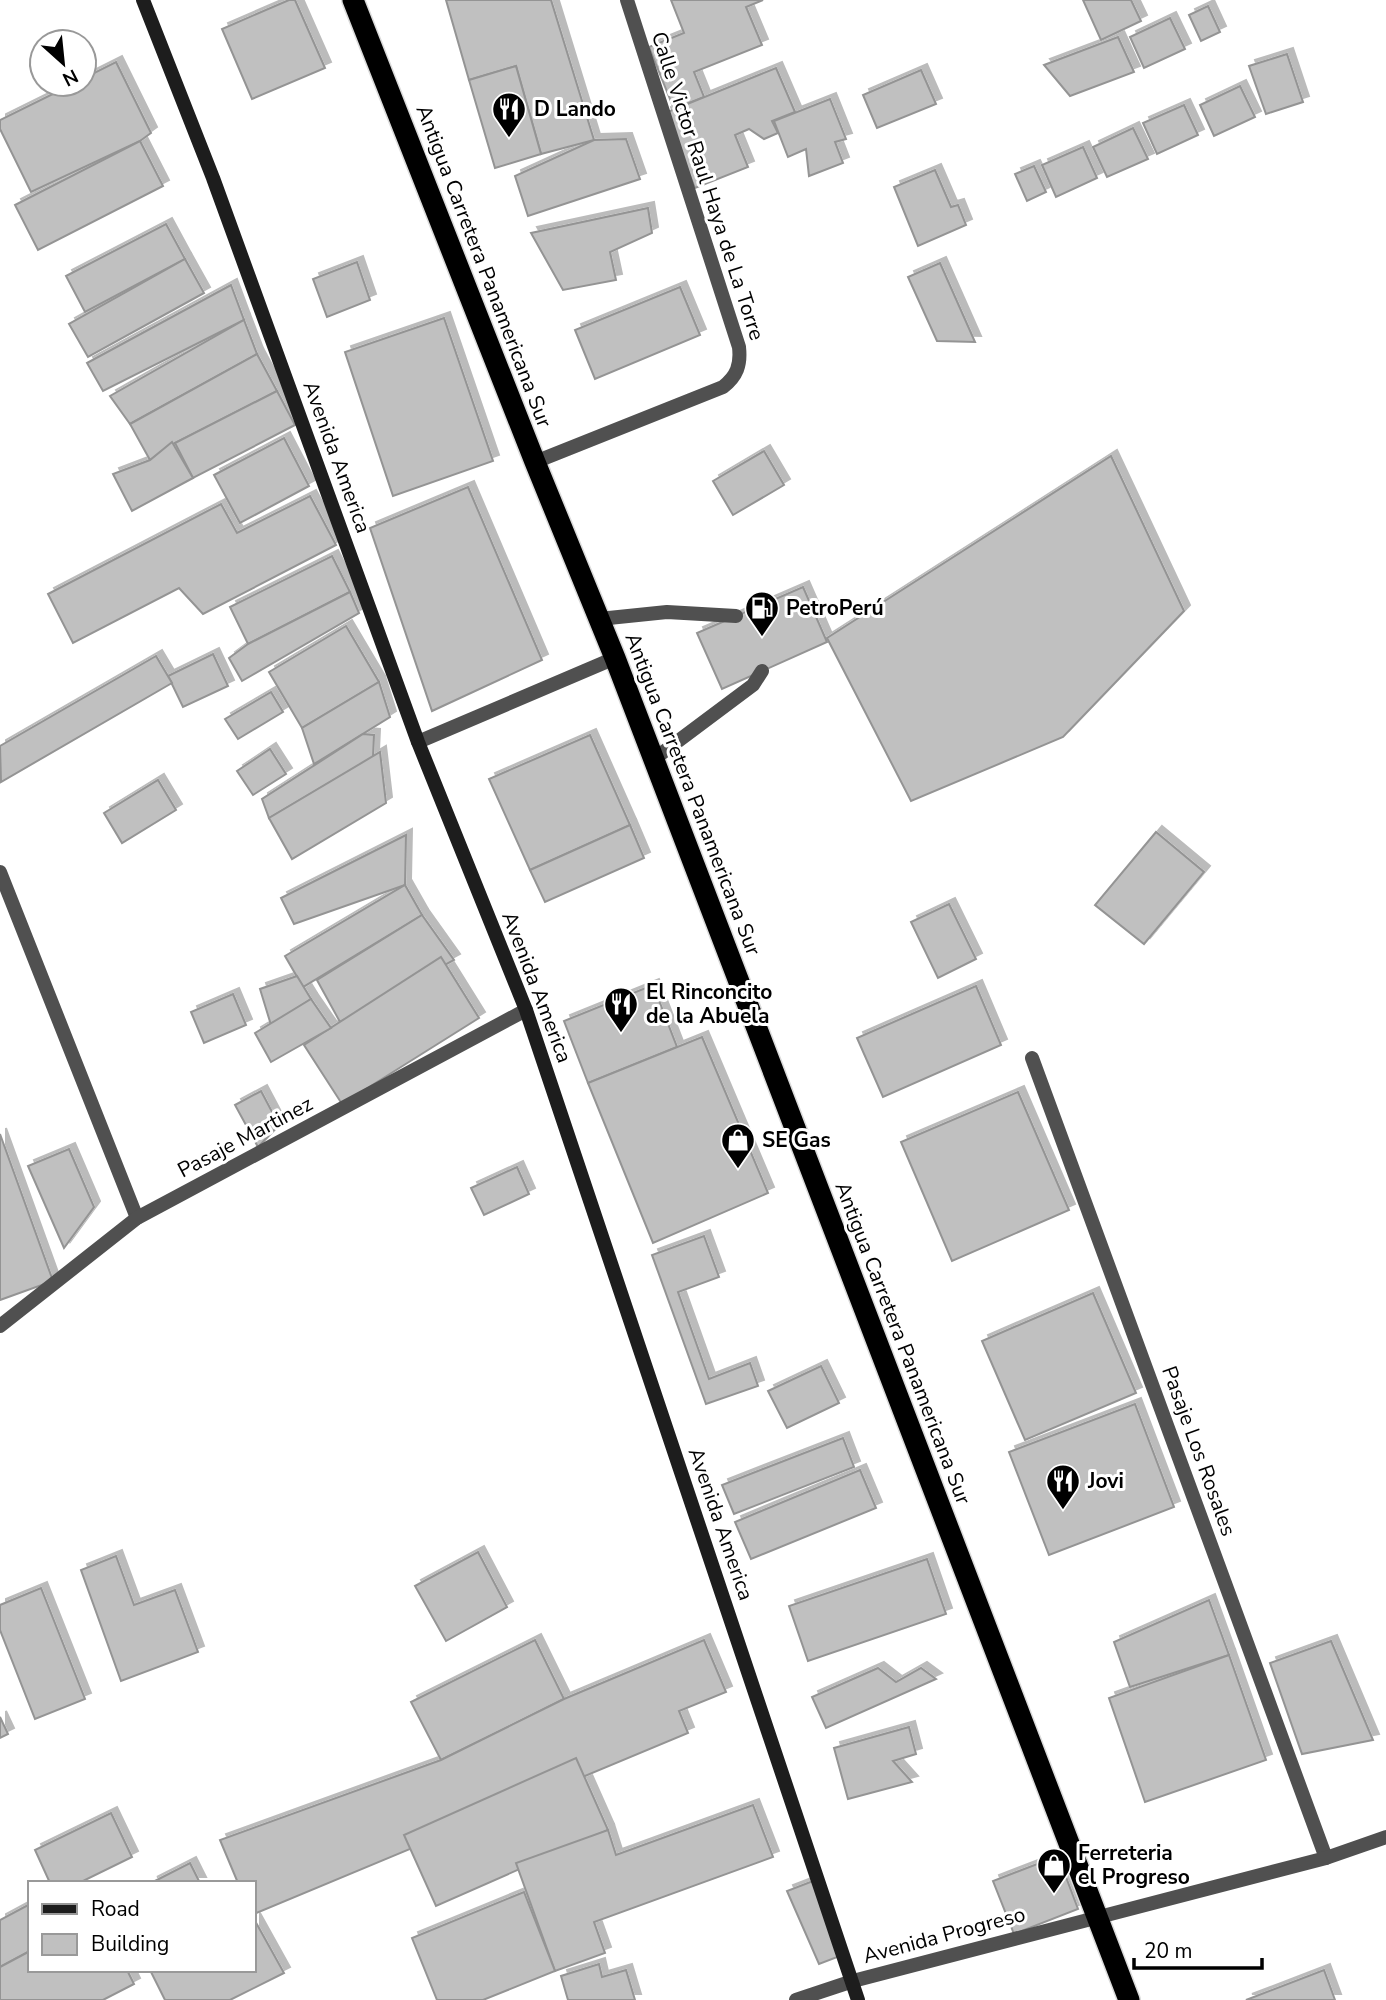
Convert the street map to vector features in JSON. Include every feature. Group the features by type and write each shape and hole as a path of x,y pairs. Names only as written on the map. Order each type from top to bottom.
{"highway":[{"name":"Antigua Carretera Panamericana Sur","path":"353,0 615,658 1129,2000"}],"street":[{"name":"Avenida America","path":"144,0 213,178 418,742 526,1010 858,2000"},
{"name":"Calle Victor Raul Haya de La Torre","path":"535,462 723,387 732,380 738,370 739,347 626,0"},
{"path":"599,619 667,612 736,616"},
{"path":"418,742 615,658"},
{"path":"654,759 753,685 762,671"},
{"path":"0,872 137,1218"},
{"name":"Pasaje Martinez","path":"0,1326 137,1218 526,1010"},
{"name":"Pasaje Los Rosales","path":"1032,1058 1326,1858"},
{"name":"Avenida Progreso","path":"796,2000 853,1981 1326,1858 1386,1837"}],"building":[{"path":"289,0 295,0 325,68 252,99 222,29"},
{"path":"446,0 551,0 594,140 541,154 516,66 469,80"},
{"path":"671,0 763,0 746,7 762,45 694,72 704,97 674,109 649,47 684,33"},
{"path":"1083,0 1131,0 1141,21 1101,40"},
{"path":"1208,6 1220,32 1201,41 1189,15"},
{"path":"1170,18 1185,49 1144,68 1130,37"},
{"path":"1118,37 1134,72 1070,96 1044,65"},
{"path":"1287,54 1303,102 1266,114 1249,66"},
{"path":"116,62 151,133 140,141 31,192 0,129 0,120 45,98 98,98 98,71"},
{"path":"516,66 541,154 495,168 469,80"},
{"path":"776,68 795,112 772,121 778,133 764,139 749,129 735,135 748,167 695,188 665,113"},
{"path":"921,70 936,104 877,128 863,95"},
{"path":"1240,86 1255,117 1214,136 1200,105"},
{"path":"830,99 846,139 835,142 843,163 809,176 806,149 788,157 774,121"},
{"path":"1184,105 1198,135 1157,154 1143,123"},
{"path":"1133,128 1148,159 1107,177 1093,147"},
{"path":"626,139 640,179 528,216 515,176 594,140"},
{"path":"140,141 163,186 38,250 15,205"},
{"path":"1083,147 1097,178 1056,197 1042,165"},
{"path":"1034,166 1046,192 1027,201 1015,174"},
{"path":"935,170 951,207 958,205 966,225 918,246 894,187"},
{"path":"648,208 652,233 610,252 616,280 563,290 531,233"},
{"path":"166,224 185,259 85,312 66,276"},
{"path":"185,259 204,293 88,357 69,324"},
{"path":"357,262 370,300 327,317 313,279"},
{"path":"940,263 975,342 937,341 908,277"},
{"path":"231,285 244,320 103,391 87,363"},
{"path":"680,287 700,335 595,379 575,330"},
{"path":"444,318 493,461 393,496 345,352"},
{"path":"244,320 257,354 130,424 110,396"},
{"path":"257,354 277,391 175,443 150,460 130,424"},
{"path":"277,391 295,425 193,478 175,443"},
{"path":"284,438 309,486 240,523 214,475"},
{"path":"172,442 193,478 132,511 113,474 150,460"},
{"path":"764,451 784,485 733,515 713,481"},
{"path":"1111,456 1184,611 1063,737 911,801 827,638"},
{"path":"468,487 542,660 432,711 370,528"},
{"path":"310,496 336,545 203,614 179,588 73,643 48,594 221,504 237,533"},
{"path":"332,556 350,592 248,644 230,607"},
{"name":"PetroPerú","path":"803,587 827,642 722,689 697,633"},
{"path":"350,592 359,613 242,681 229,658 248,644"},
{"path":"346,626 379,682 302,728 269,672"},
{"path":"213,654 228,686 183,707 168,676"},
{"path":"156,656 172,683 1,782 0,746"},
{"path":"379,682 390,717 314,764 302,728"},
{"path":"271,692 283,712 238,739 225,719"},
{"path":"363,734 374,735 373,757 269,818 262,799"},
{"path":"590,735 630,825 530,870 489,779"},
{"path":"270,749 286,774 253,795 237,771"},
{"path":"380,752 386,803 292,859 269,818"},
{"path":"158,780 176,810 122,843 104,813"},
{"path":"630,825 644,858 545,902 530,870"},
{"path":"1156,832 1204,872 1144,944 1095,905"},
{"path":"406,835 405,885 294,924 281,898"},
{"path":"405,885 422,915 303,987 285,956"},
{"path":"949,904 976,959 938,978 911,922"},
{"path":"422,915 454,960 340,1022 317,980"},
{"path":"441,957 479,1018 342,1104 304,1045"},
{"path":"297,976 311,999 271,1025 260,989"},
{"name":"El Rinconcito de la Abuela","path":"653,985 677,1047 588,1083 564,1021"},
{"path":"976,986 1001,1045 883,1097 857,1038"},
{"path":"233,994 246,1025 204,1043 191,1012"},
{"path":"311,999 331,1028 271,1062 255,1033"},
{"path":"702,1037 768,1193 653,1243 588,1083"},
{"path":"261,1091 279,1125 258,1147 235,1105"},
{"path":"1018,1092 1069,1210 952,1261 901,1142"},
{"path":"0,1134 53,1281 0,1300"},
{"path":"69,1149 94,1207 64,1248 28,1166"},
{"path":"517,1167 529,1194 484,1215 471,1188"},
{"path":"704,1236 719,1277 678,1292 709,1379 750,1363 758,1386 706,1404 652,1255"},
{"path":"1093,1293 1136,1393 1025,1440 982,1341"},
{"path":"821,1366 839,1403 787,1428 768,1391"},
{"path":"1135,1404 1174,1507 1049,1555 1009,1452"},
{"path":"843,1438 854,1467 734,1514 722,1485"},
{"path":"860,1470 876,1508 751,1559 735,1522"},
{"path":"478,1552 507,1607 446,1641 415,1586"},
{"path":"116,1556 134,1605 175,1590 198,1652 121,1681 81,1570"},
{"path":"927,1559 946,1614 808,1661 789,1606"},
{"path":"41,1588 85,1699 35,1719 0,1630 0,1605"},
{"path":"1209,1600 1229,1655 1130,1687 1114,1642"},
{"path":"535,1640 564,1699 441,1760 411,1702"},
{"path":"704,1640 726,1692 679,1711 688,1733 256,1913 256,1881 237,1881 220,1840 441,1760 564,1699"},
{"path":"1331,1641 1373,1740 1302,1754 1270,1663"},
{"path":"1229,1655 1266,1760 1145,1802 1109,1698"},
{"path":"878,1668 896,1682 921,1668 936,1679 826,1728 812,1697"},
{"path":"0,1717 8,1734 0,1738"},
{"path":"909,1727 916,1754 893,1761 912,1782 848,1799 834,1748"},
{"path":"576,1758 608,1830 436,1906 404,1835"},
{"path":"753,1805 773,1857 594,1922 605,1953 555,1971 516,1863 608,1830 616,1855"},
{"path":"111,1813 132,1857 83,1881 49,1881 35,1850"},
{"path":"1058,1856 1078,1909 1014,1934 993,1881"},
{"path":"190,1863 199,1881 155,1881"},
{"path":"813,1881 840,1956 819,1964 787,1891"},
{"path":"524,1892 555,1971 483,2000 437,2000 412,1938"},
{"path":"28,1905 28,1952 0,1967 0,1920"},
{"path":"256,1923 284,1973 230,2000 165,2000 151,1972 256,1972"},
{"path":"28,1952 28,1972 128,1972 134,1984 103,2000 0,2000 0,1967"},
{"path":"599,1964 602,1977 626,1970 635,2000 568,2000 561,1976"},
{"path":"1324,1970 1335,2000 1246,2000"}],"place":[{"name":"D Lando","path":"509,139"},
{"name":"PetroPerú","path":"762,638"},
{"name":"El Rinconcito de la Abuela","path":"621,1034"},
{"name":"SE Gas","path":"738,1170"},
{"name":"Jovi","path":"1063,1511"},
{"name":"Ferreteria el Progreso","path":"1054,1895"}]}
